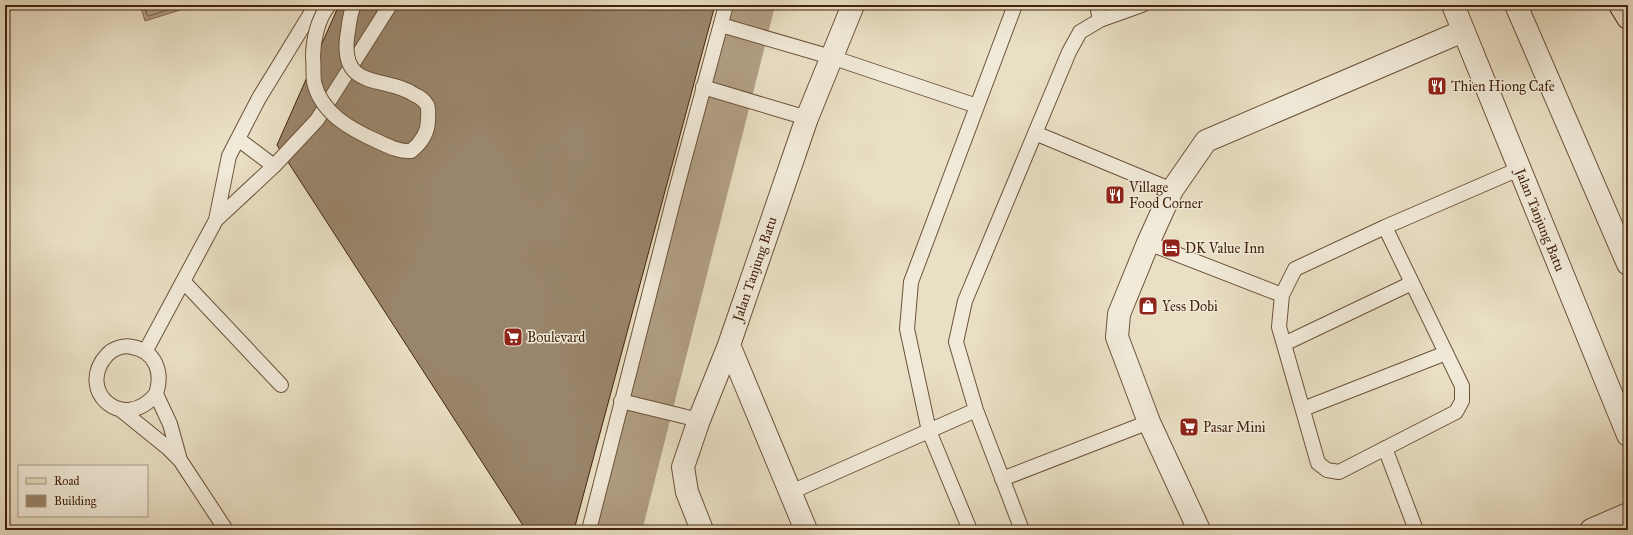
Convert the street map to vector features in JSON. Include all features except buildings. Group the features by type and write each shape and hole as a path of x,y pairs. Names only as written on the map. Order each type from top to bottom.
{"main road":[{"path":"1620,5 1628,18"}],"street":[{"name":"Jalan Tanjung Batu","path":"702,530 687,492 683,468 699,420 729,345 807,118 853,5"},
{"name":"Jalan Tanjung Batu","path":"1453,5 1628,435"},
{"path":"1516,5 1628,264"},
{"path":"1199,530 1150,422 1118,337 1119,314 1148,243 1172,190 1206,142 1463,32"},
{"path":"729,345 806,530"},
{"path":"1591,530 1628,514"}],"lane":[{"path":"145,352 216,220 229,156 260,98 316,5"},
{"path":"329,5 321,20 314,39 314,81 318,94 331,112 352,130 399,150 411,151 422,139 427,128 428,106 423,100 405,88 379,83 354,72 348,62 346,51 351,11 354,5"},
{"path":"216,220 274,166 317,120 390,5"},
{"path":"589,530 621,401 703,87 726,5"},
{"path":"970,530 929,431 907,329 911,282 1015,5"},
{"path":"1097,5 1100,20"},
{"path":"1022,530 976,410 956,342 965,301 1069,52 1080,32 1100,20 1142,5"},
{"path":"721,25 831,57 977,106"},
{"path":"703,87 807,118"},
{"path":"1035,133 1172,190"},
{"path":"238,139 274,166"},
{"path":"1386,227 1462,386 1462,400 1456,412 1339,472 1327,470 1318,463 1279,327 1282,295 1295,269 1386,227 1519,169"},
{"path":"1148,243 1282,295"},
{"path":"183,281 281,385"},
{"path":"1284,344 1412,283"},
{"path":"121,410 141,408 156,394 159,384 157,364 150,355 141,349 130,346 119,347 109,352 102,360 97,370 96,381 98,391 108,403 121,410 168,448 180,460 226,530"},
{"path":"1303,408 1446,353"},
{"path":"156,394 170,424 180,460"},
{"path":"621,401 699,420"},
{"path":"791,492 976,410"},
{"path":"1002,479 1150,422"},
{"path":"1385,448 1416,530"}],"water":[{"path":"140,5 196,5 145,21"}],"waterway":[{"path":"618,530 751,5"}],"place":[{"name":"Thien Hiong Cafe","path":"1437,86"},
{"name":"Village Food Corner","path":"1115,195"},
{"name":"DK Value Inn","path":"1171,248"},
{"name":"Yess Dobi","path":"1148,306"},
{"name":"Boulevard","path":"513,337"},
{"name":"Pasar Mini","path":"1189,427"}]}
